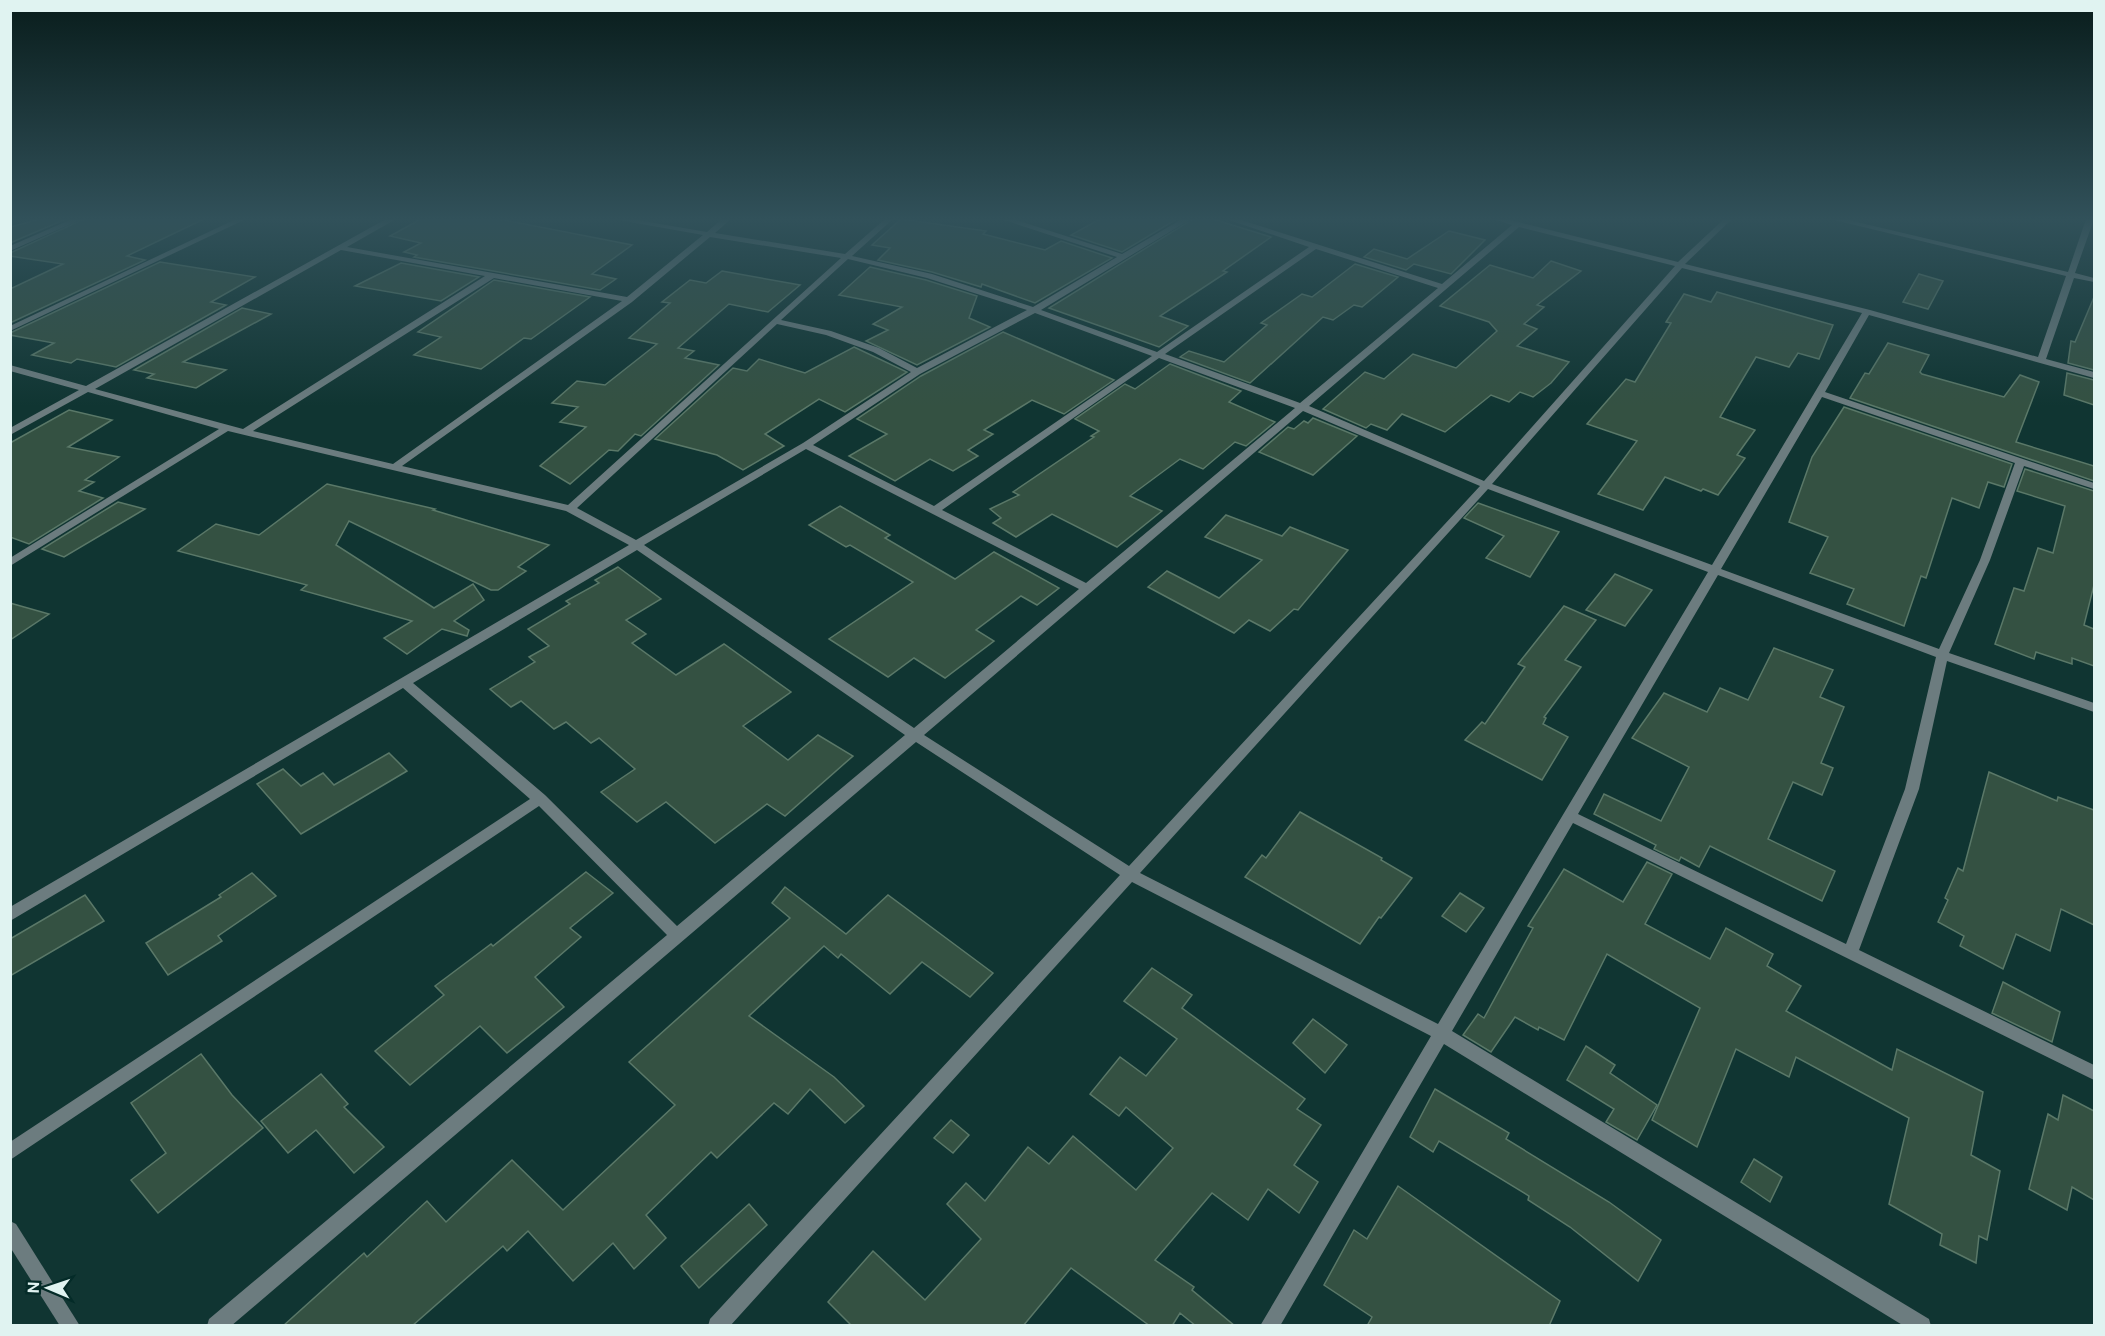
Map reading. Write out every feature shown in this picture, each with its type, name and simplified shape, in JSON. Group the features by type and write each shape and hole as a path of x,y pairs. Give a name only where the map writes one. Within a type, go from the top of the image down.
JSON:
{"street":[{"path":"10,329 111,281"},
{"path":"10,432 280,281"},
{"path":"245,432 483,281"},
{"path":"528,281 629,300"},
{"path":"395,467 629,300 651,281"},
{"path":"570,509 820,281"},
{"path":"946,281 1034,310 1302,407 1486,485 1942,655 2094,708"},
{"path":"10,915 406,684 806,445 918,372 1034,310 1082,281"},
{"path":"934,511 1265,281"},
{"path":"1426,281 1444,287"},
{"path":"216,1326 1451,281"},
{"path":"717,1326 1486,485 1666,281"},
{"path":"1742,281 1867,312 2094,375"},
{"path":"2041,360 2068,281"},
{"path":"1269,1326 1867,312"},
{"path":"775,321 828,333 876,350 918,372"},
{"path":"10,368 227,428 570,509 637,545 915,735 1131,875 1442,1034 1922,1326"},
{"path":"1819,393 2094,486"},
{"path":"10,563 227,428"},
{"path":"806,445 1089,589"},
{"path":"1850,953 1912,789 1942,655 1985,560 2021,461"},
{"path":"406,684 540,799 677,936"},
{"path":"10,1152 540,799"},
{"path":"1570,816 2094,1073"},
{"path":"10,1230 71,1326"}],"building":[{"path":"26,281 99,281 10,323 10,289"},
{"path":"119,281 247,281 211,302 226,305 116,367 77,359 71,363 32,355 54,343 10,335"},
{"path":"364,281 472,281 441,301 355,286"},
{"path":"492,281 590,297 531,339 524,338 481,369 414,355 441,337 418,332"},
{"path":"551,281 613,281 600,290"},
{"path":"688,281 780,281 800,285 768,312 729,304 678,348 694,351 685,358 719,365 641,436 635,434 618,451 609,450 570,484 540,466 586,427 560,422 578,407 552,403 577,381 605,385 657,344 629,338 670,303 662,302"},
{"path":"854,281 930,281 977,296 969,318 990,327 917,365 866,341 888,330 873,324 902,307 839,295"},
{"path":"963,281 1072,281 1035,303 982,284 981,287"},
{"path":"1092,281 1213,281 1160,316 1188,326 1159,347 1049,308"},
{"path":"1332,281 1393,281 1362,307 1354,305 1333,320 1323,317 1250,383 1180,357 1189,351 1224,362 1267,325 1261,323 1302,294 1312,297"},
{"path":"1470,281 1568,281 1537,305 1544,307 1524,324 1537,329 1517,346 1569,362 1551,383 1533,397 1520,392 1509,402 1491,395 1445,432 1402,414 1387,430 1371,424 1366,428 1323,409 1365,372 1384,379 1413,354 1456,368 1497,331 1489,322 1440,306"},
{"path":"1915,281 1943,281 1928,309 1903,302"},
{"path":"1717,292 1833,325 1819,359 1798,353 1789,367 1756,357 1720,417 1755,430 1737,455 1745,458 1718,495 1665,477 1643,510 1598,494 1637,441 1587,424 1626,379 1635,382 1671,323 1666,322 1684,294 1711,302"},
{"path":"2094,297 2094,370 2068,363 2071,341 2075,342"},
{"path":"242,308 271,314 183,362 226,370 196,388 147,378 154,374 134,370"},
{"path":"1003,332 1114,380 1064,414 1032,400 984,430 993,434 968,450 978,456 953,471 930,459 895,481 849,456 887,434 857,419 921,376"},
{"path":"1888,343 1929,355 1920,372 1922,374 2004,397 2020,375 2039,382 2016,442 2094,466 2094,481 1850,398 1865,373 1869,374"},
{"path":"854,347 907,372 845,412 819,399 765,434 784,446 743,470 717,455 655,439 733,368 747,371 759,359 805,373"},
{"path":"1170,364 1241,391 1229,402 1275,422 1246,446 1235,442 1203,469 1180,459 1130,496 1162,511 1117,547 1052,514 1016,537 993,523 1001,518 990,509 1019,495 1013,492 1094,437 1091,436 1099,431 1075,419 1125,384 1135,389"},
{"path":"2067,373 2094,380 2094,405 2064,395"},
{"path":"1844,407 2012,464 2004,487 1988,482 1979,508 1952,498 1926,578 1921,576 1904,626 1847,604 1854,589 1810,573 1828,537 1789,522 1812,457"},
{"path":"69,410 112,420 68,447 119,457 85,480 94,482 79,491 103,498 29,544 10,537 10,443"},
{"path":"1313,418 1357,436 1313,475 1259,452 1288,427 1294,429 1304,421 1308,423"},
{"path":"2025,469 2094,491 2094,585 2084,625 2094,629 2094,666 2072,658 2072,664 2036,652 2034,659 1995,644 2014,588 2024,591 2038,548 2053,553 2065,506 2017,491"},
{"path":"327,484 435,509 433,510 549,545 518,567 526,571 498,590 491,590 349,521 336,545 434,608 473,584 484,600 454,621 469,630 467,636 442,629 407,654 384,638 412,621 301,590 307,585 178,551 216,524 259,535"},
{"path":"118,502 145,509 64,557 42,549"},
{"path":"1478,503 1559,532 1530,577 1486,558 1504,536 1464,518"},
{"path":"840,506 890,535 885,538 955,579 994,552 1059,588 1037,605 1021,596 976,630 994,641 945,678 914,658 888,677 829,639 913,582 850,545 846,547 809,525"},
{"path":"1226,515 1282,536 1290,527 1348,550 1298,610 1294,609 1270,631 1249,620 1234,633 1148,587 1167,571 1219,598 1262,560 1205,537"},
{"path":"618,567 661,599 626,620 646,634 632,643 676,675 724,644 791,692 743,726 788,760 818,735 853,756 785,816 767,804 715,843 666,802 637,822 601,792 635,769 599,738 591,743 566,722 554,729 521,701 511,707 490,689 535,662 529,657 549,646 528,629 570,604 566,601 599,583 595,580"},
{"path":"1615,574 1652,590 1625,626 1586,610"},
{"path":"10,603 49,614 10,640"},
{"path":"1564,606 1596,620 1565,660 1581,667 1544,717 1546,718 1543,724 1568,737 1542,780 1465,740 1482,722 1485,724 1525,667 1518,664"},
{"path":"1774,648 1833,670 1820,697 1844,707 1821,763 1833,768 1822,795 1793,782 1768,839 1835,871 1822,901 1710,846 1699,867 1681,857 1679,861 1654,849 1656,845 1594,814 1604,794 1661,821 1689,767 1632,738 1664,693 1707,712 1720,688 1748,700"},
{"path":"389,753 407,771 301,834 257,784 283,769 301,786 323,773 334,785"},
{"path":"1989,772 2057,801 2058,797 2094,810 2094,925 2061,909 2050,951 2016,934 2003,969 1960,946 1964,936 1938,922 1958,868 1963,871"},
{"path":"1300,812 1382,858 1381,860 1412,878 1360,944 1245,877 1262,855 1266,858"},
{"path":"1647,862 1672,874 1645,924 1710,959 1726,928 1773,954 1767,966 1801,986 1786,1011 1892,1070 1897,1049 1983,1092 1971,1155 2000,1171 1987,1240 1979,1236 1976,1263 1940,1245 1942,1234 1889,1204 1909,1118 1796,1057 1789,1077 1736,1049 1697,1147 1652,1120 1700,1008 1607,954 1564,1040 1539,1027 1538,1030 1515,1017 1491,1052 1463,1035 1478,1014 1484,1018 1533,928 1528,926 1564,869 1623,902"},
{"path":"586,872 613,893 570,928 581,937 535,977 564,1007 507,1053 480,1026 410,1085 375,1051 444,995 435,986 491,944 493,946"},
{"path":"252,873 276,896 218,936 222,941 168,975 146,943 221,897 219,895"},
{"path":"785,887 846,934 888,895 993,973 970,997 922,962 890,994 841,954 838,958 824,946 749,1016 834,1077 864,1106 845,1123 810,1089 788,1114 774,1103 717,1158 711,1152 646,1215 666,1238 634,1269 613,1243 573,1281 528,1231 507,1251 503,1246 412,1326 283,1326 364,1253 367,1257 427,1201 446,1222 512,1160 563,1210 675,1105 629,1062 790,918 772,903"},
{"path":"1460,893 1484,908 1466,932 1442,916"},
{"path":"85,895 104,921 10,976 10,939"},
{"path":"1152,968 1192,995 1182,1008 1305,1099 1297,1109 1321,1125 1294,1165 1318,1182 1299,1213 1268,1189 1248,1220 1212,1193 1155,1260 1194,1287 1192,1290 1235,1326 1196,1326 1180,1313 1172,1326 1150,1326 1071,1268 1023,1326 852,1326 828,1302 873,1251 925,1300 981,1239 947,1204 966,1183 985,1201 1028,1147 1049,1164 1073,1136 1136,1190 1173,1148 1126,1107 1119,1116 1090,1094 1120,1057 1146,1076 1177,1039 1124,1001"},
{"path":"2003,982 2060,1012 2052,1042 1992,1013"},
{"path":"1313,1019 1347,1045 1325,1073 1293,1043"},
{"path":"1586,1046 1615,1065 1610,1073 1657,1105 1637,1140 1606,1122 1614,1109 1567,1080"},
{"path":"201,1054 232,1095 263,1128 158,1213 131,1180 166,1153 131,1103"},
{"path":"321,1074 348,1104 344,1107 384,1147 354,1173 316,1130 288,1153 261,1121"},
{"path":"1435,1089 1509,1133 1506,1139 1609,1202 1661,1240 1638,1281 1570,1227 1528,1200 1529,1196 1439,1141 1433,1152 1410,1137"},
{"path":"2063,1095 2094,1111 2094,1200 2072,1187 2067,1210 2029,1189 2048,1114 2058,1120"},
{"path":"951,1120 969,1135 953,1153 934,1138"},
{"path":"1754,1159 1782,1177 1770,1202 1741,1182"},
{"path":"1398,1186 1560,1301 1549,1326 1367,1326 1372,1317 1324,1285 1354,1230 1367,1239"},
{"path":"749,1204 767,1225 699,1288 681,1266"}]}
